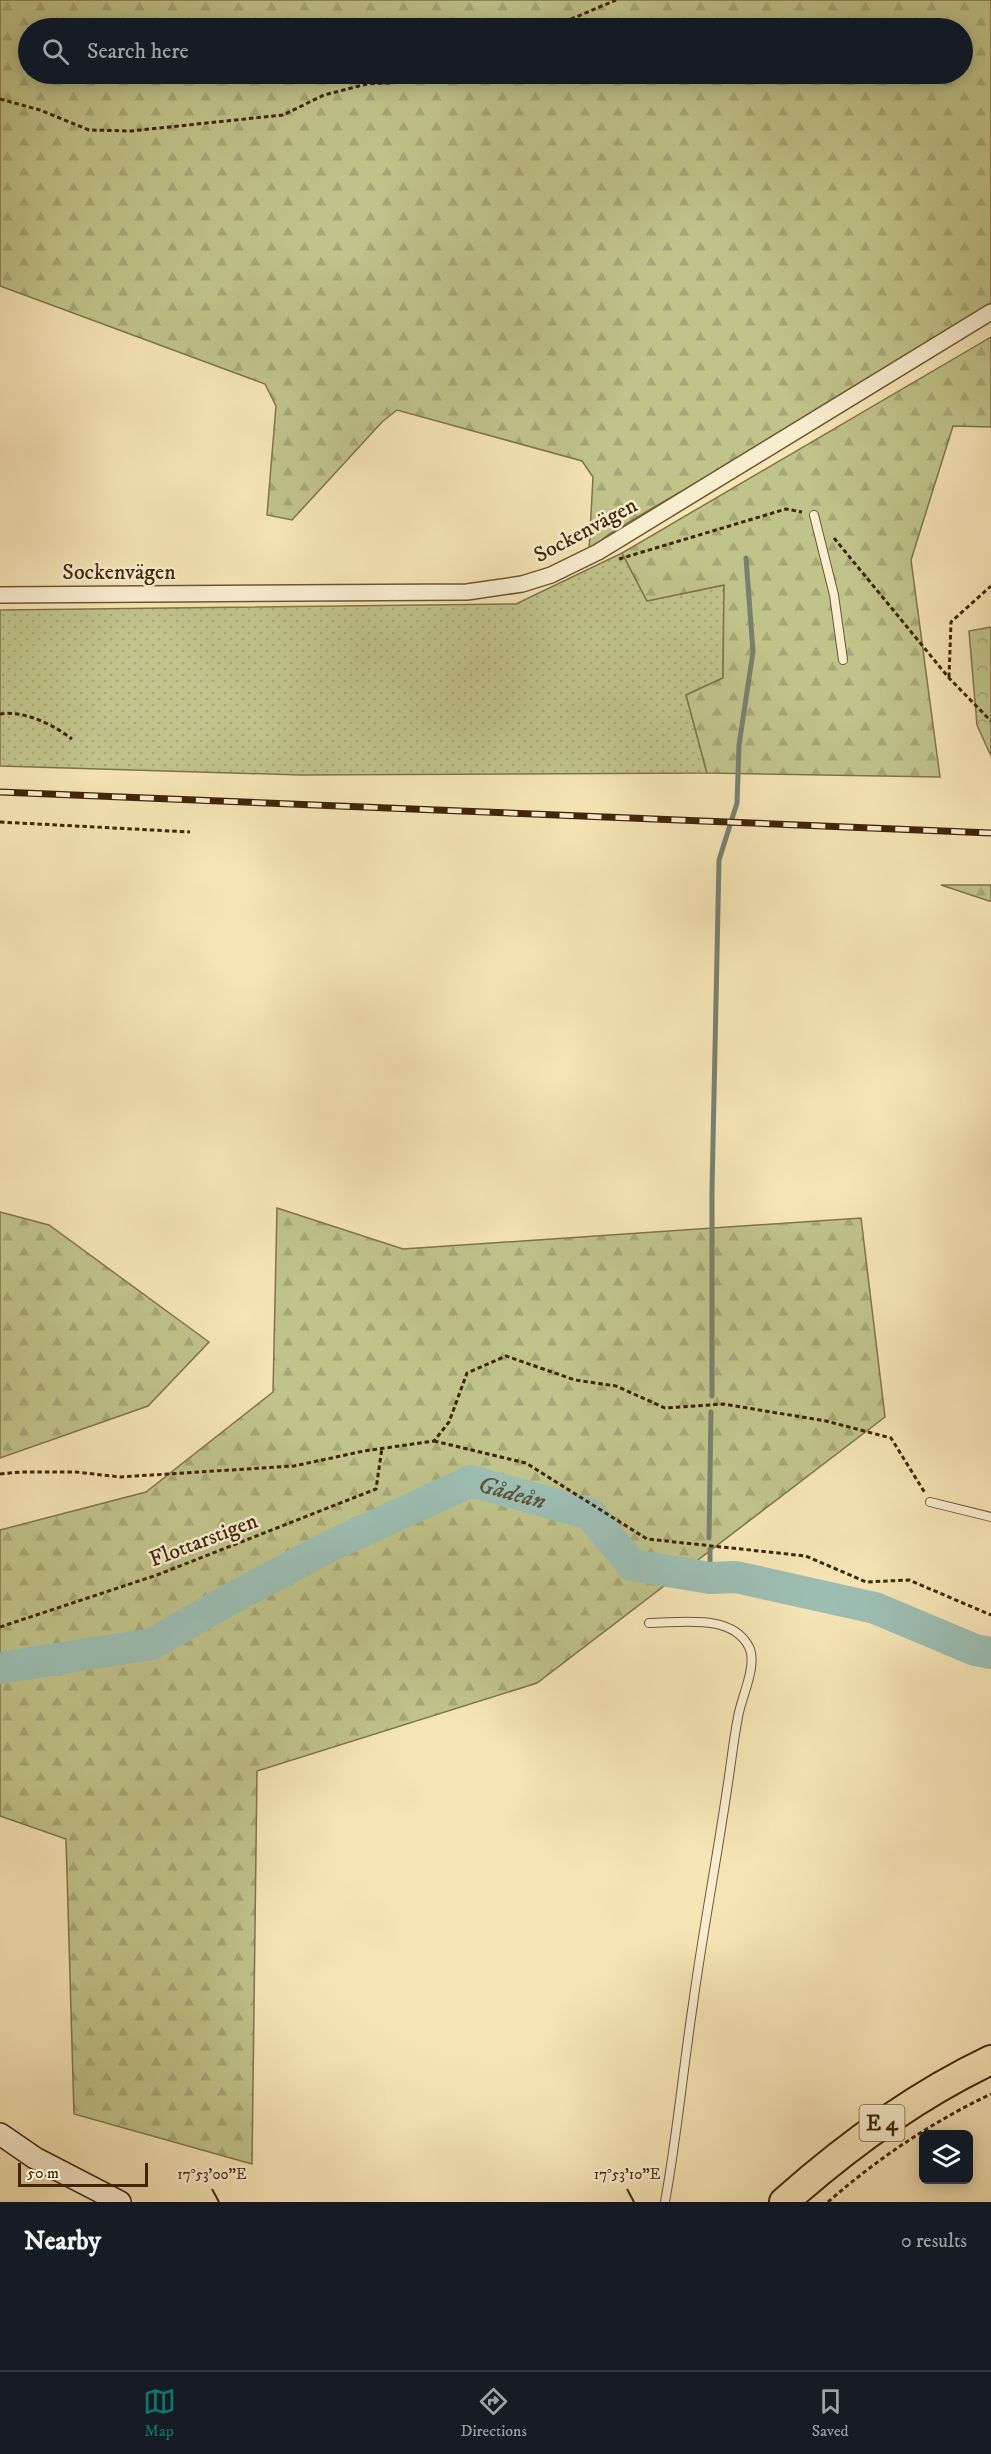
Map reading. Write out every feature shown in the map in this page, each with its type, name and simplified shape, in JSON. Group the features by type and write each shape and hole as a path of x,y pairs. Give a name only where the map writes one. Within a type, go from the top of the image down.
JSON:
{"highway":[{"name":"E 4","path":"784,2202 824,2166 874,2129 921,2098 991,2060"}],"street":[{"name":"Sockenvägen","path":"0,595 467,592 522,584 551,575 598,552 991,312"},
{"path":"0,2134 35,2158 120,2202"}],"lane":[{"path":"814,515 834,595 843,660"},
{"path":"930,1502 991,1517"},
{"path":"649,1623 708,1622 728,1627 742,1635 750,1649 752,1661 737,1719 718,1837 693,2003 675,2148 665,2202"}],"path":[{"path":"574,18 616,0"},
{"path":"0,99 40,110 89,130 131,131 283,115 324,95 367,84"},
{"path":"598,552 620,560 786,509 814,515 949,678 991,721"},
{"path":"949,678 951,622 991,586"},
{"path":"0,714 12,712 58,728 72,740"},
{"path":"0,822 190,832"},
{"path":"434,1441 449,1422 467,1373 506,1356 575,1380 616,1386 665,1408 723,1404 826,1421 891,1438 930,1502"},
{"path":"0,1474 76,1472 120,1477 294,1466 382,1448 434,1441 526,1463 647,1539 806,1556 866,1582 909,1580 991,1615"},
{"name":"Flottarstigen","path":"0,1627 157,1575 376,1489 382,1448"},
{"path":"828,2202 890,2153 938,2122 991,2094"}],"green space":[{"path":"0,0 991,0 991,310 609,534 589,551 593,477 582,461 397,410 382,422 292,520 267,515 276,406 265,384 0,286"},
{"path":"991,337 991,427 953,426 911,560 940,777 707,773 686,695 723,678 724,585 647,601 622,553"},
{"path":"622,553 647,601 724,585 723,678 686,695 707,773 300,775 0,766 0,610 516,604"},
{"path":"991,627 991,756 977,725 969,631"},
{"path":"941,885 991,885 991,901 989,901"},
{"path":"277,1208 403,1249 861,1218 885,1417 537,1683 257,1771 252,2164 74,2114 66,1839 0,1816 0,1530 146,1492 273,1392"},
{"path":"0,1212 49,1225 209,1342 148,1406 0,1458"}],"waterway":[{"path":"712,1396 712,1190 719,860 737,803 739,745 753,652 746,558"},
{"path":"709,1538 711,1412"},
{"name":"Gådeån","path":"0,1668 152,1644 328,1547 471,1481 590,1514 632,1565 710,1578 736,1577 875,1608 975,1650 991,1653"},
{"path":"710,1549 710,1578"}],"railway":[{"path":"0,792 991,833"}]}
